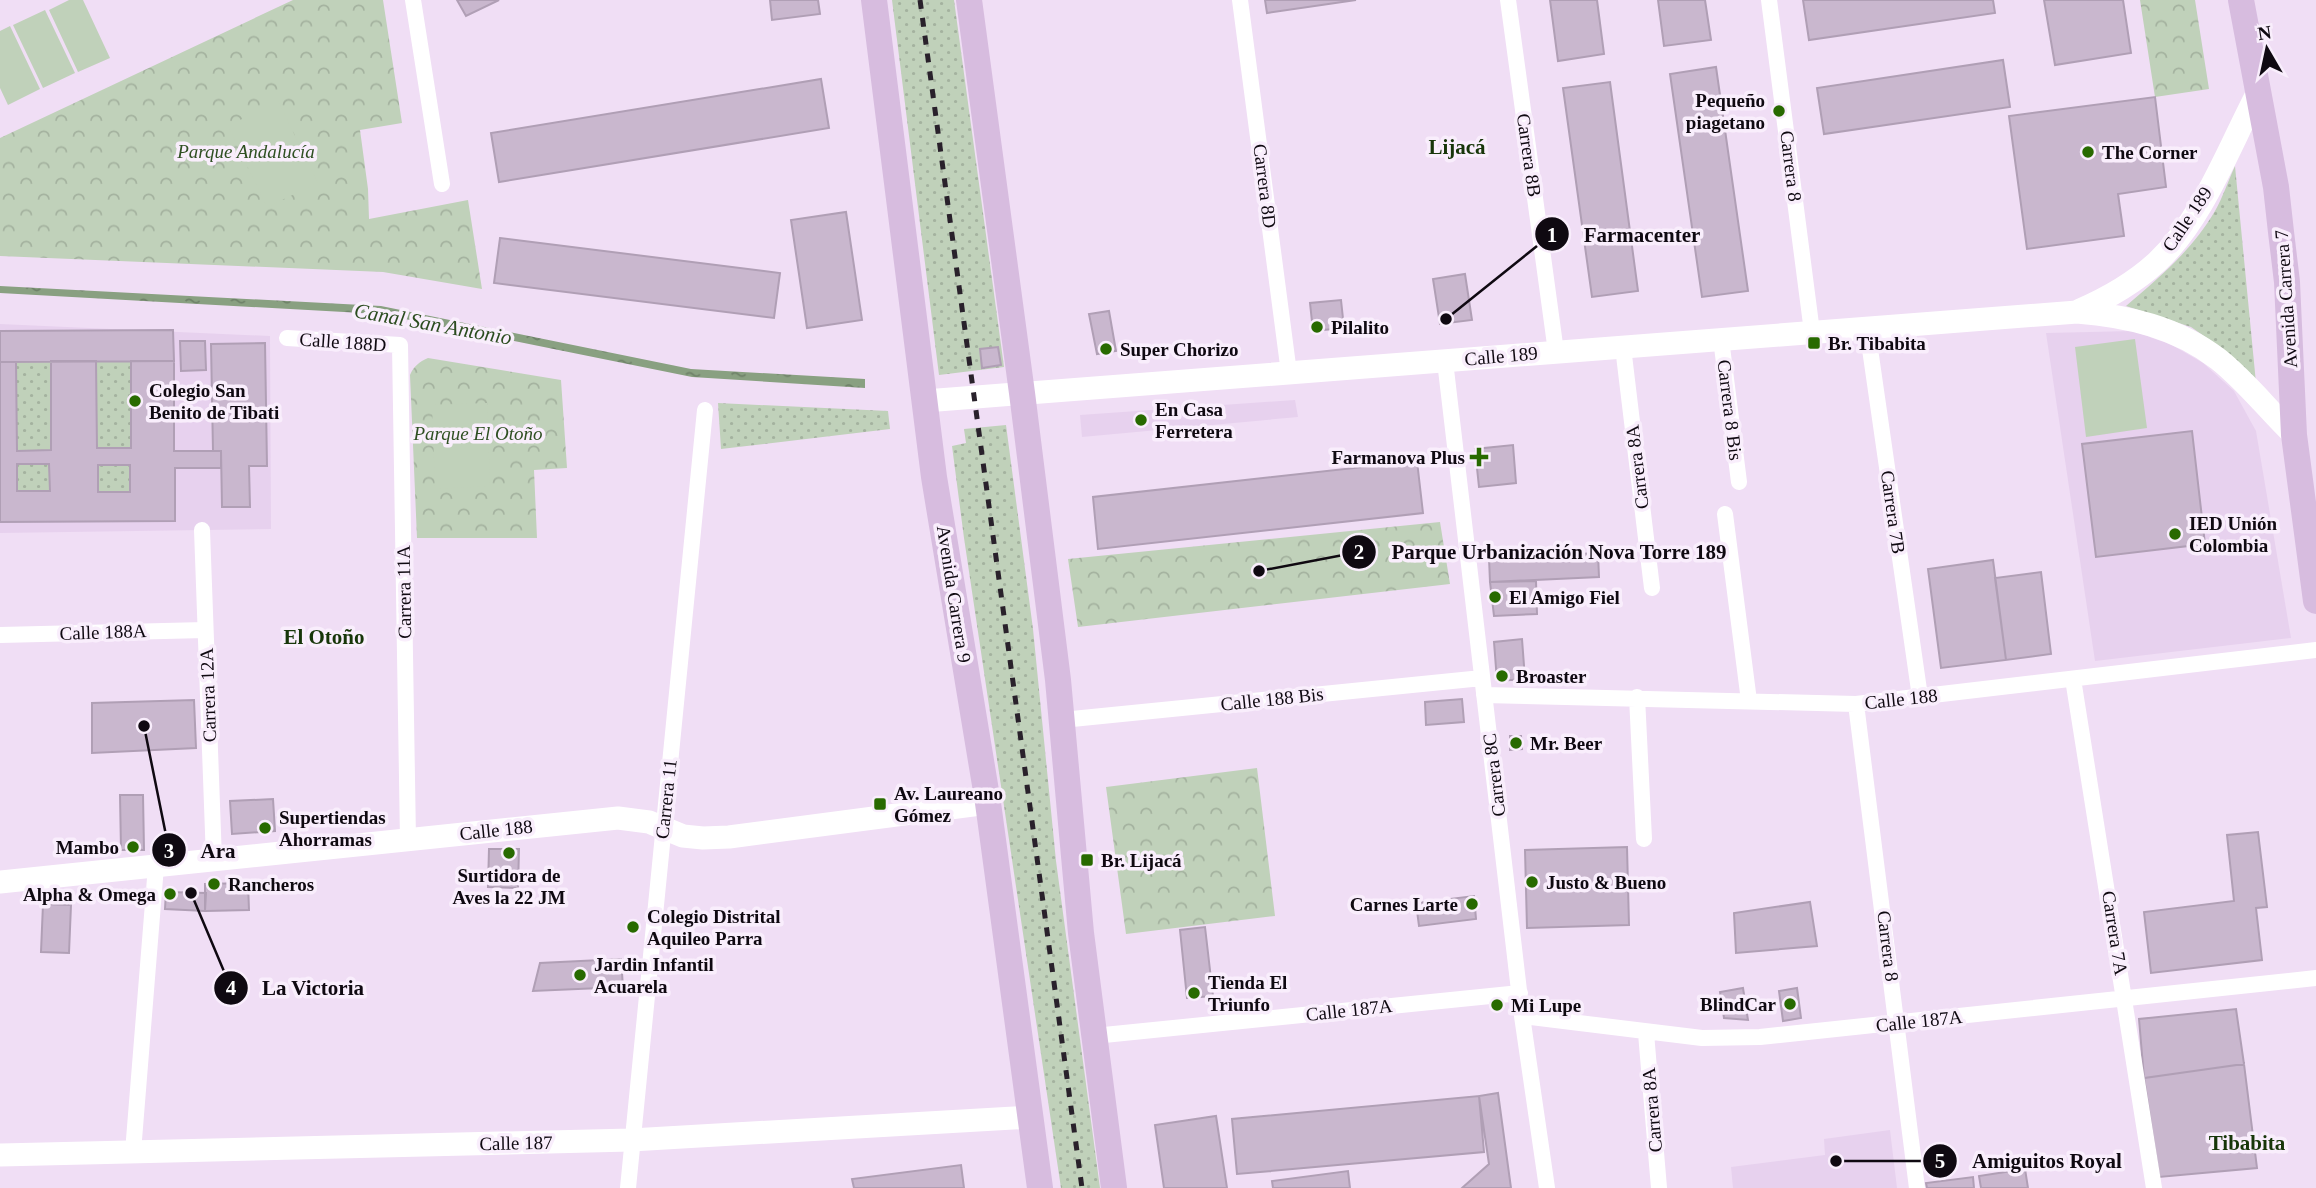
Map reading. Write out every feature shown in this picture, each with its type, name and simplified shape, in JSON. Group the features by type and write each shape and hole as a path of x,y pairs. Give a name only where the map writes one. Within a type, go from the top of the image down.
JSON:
{"main road":[{"name":"Avenida Carrera 9","path":"874,0 934,477 988,803 1040,1188"},
{"path":"969,0 1022,393 1062,720 1081,933 1114,1188"},
{"name":"Avenida Carrera 7","path":"2241,0 2276,187 2287,282 2294,435 2316,601"}],"street":[{"path":"413,0 442,184"},
{"name":"Carrera 8D","path":"1240,0 1289,373"},
{"name":"Carrera 8B","path":"1508,0 1556,352"},
{"name":"Carrera 8","path":"1769,0 1812,332"},
{"name":"Calle 189","path":"2077,312 2105,299 2131,282 2157,261 2176,240 2204,199 2258,92"},
{"name":"Calle 189","path":"925,401 2077,312 2138,320 2194,342 2219,360 2294,435"},
{"name":"Carrera 7B","path":"1867,328 1920,697"},
{"name":"Calle 188D","path":"287,338 400,345"},
{"name":"Carrera 8 Bis","path":"1721,339 1739,482"},
{"name":"Carrera 11A","path":"400,345 408,840"},
{"name":"Carrera 8A","path":"1623,347 1652,588"},
{"name":"Carrera 8C","path":"1445,361 1522,1016 1548,1188"},
{"name":"Carrera 11","path":"628,1188 705,410"},
{"path":"1725,514 1749,701"},
{"name":"Carrera 12A","path":"201,530 214,860"},
{"name":"Calle 188A","path":"0,635 205,630"},
{"name":"Calle 188","path":"1485,695 1856,704 2316,650"},
{"name":"Calle 188 Bis","path":"1062,720 1482,678"},
{"name":"Carrera 7A","path":"2073,679 2154,1188"},
{"path":"1637,697 1644,839"},
{"name":"Carrera 8","path":"1856,704 1917,1188"},
{"name":"Calle 188","path":"0,883 618,818 649,822 693,837 729,837 988,803"},
{"path":"133,1152 156,866"},
{"name":"Calle 187A","path":"1522,1016 1702,1038 1760,1037 2316,978"},
{"name":"Calle 187A","path":"1094,1036 1520,993"},
{"name":"Carrera 8A","path":"1646,1033 1659,1188"},
{"name":"Calle 187","path":"0,1155 631,1140 1031,1117"}],"shaded area":[{"name":"Colegio San Benito de Tibati","path":"0,324 270,336 271,529 0,533"},
{"name":"IED Unión Colombia","path":"2133,331 2172,345 2203,363 2234,391 2256,431 2291,638 2095,661 2046,333"},
{"path":"1295,400 1298,417 1082,437 1080,415"},
{"path":"1890,1130 1897,1188 1733,1188 1731,1167 1825,1155 1824,1139"}],"green space":[{"path":"69,0 83,0 110,58 78,72 49,10"},
{"name":"Parque Andalucía","path":"293,0 383,0 402,123 360,130 369,219 468,200 482,289 383,272 0,256 0,138"},
{"path":"892,0 954,0 1004,367 939,375"},
{"path":"2140,0 2195,0 2209,89 2155,97"},
{"path":"45,10 75,73 43,88 13,25"},
{"path":"10,26 40,89 8,105 0,88 0,31"},
{"path":"278,101 318,183 267,207 228,126"},
{"path":"2235,166 2256,383 2224,350 2191,327 2126,306 2163,274 2196,238 2218,206"},
{"path":"2135,339 2147,428 2086,437 2075,347"},
{"name":"Parque El Otoño","path":"428,358 561,380 567,468 534,470 537,538 417,538 410,375 417,365"},
{"path":"51,361 51,450 17,451 16,362"},
{"path":"96,361 131,361 131,448 97,448"},
{"path":"487,403 490,486 435,489 432,405"},
{"path":"718,403 888,411 890,429 721,449"},
{"path":"1006,425 1033,629 1056,861 1100,1188 1061,1188 952,446 966,443 964,429"},
{"path":"17,464 49,464 50,491 17,491"},
{"path":"98,465 130,465 130,492 98,492"},
{"path":"1440,522 1450,584 1078,627 1068,559"},
{"path":"1257,768 1275,916 1126,934 1106,787"}],"water":[{"name":"Canal San Antonio","path":"0,286 381,306 691,369 865,379 865,388 692,377 380,314 0,293"}],"building":[{"path":"457,0 499,0 466,16"},
{"path":"770,0 818,0 820,14 772,20"},
{"path":"1265,0 1356,0 1267,13"},
{"path":"1550,0 1597,0 1604,54 1558,61"},
{"path":"1658,0 1705,0 1711,40 1664,46"},
{"path":"1803,0 1993,0 1995,13 1809,40"},
{"path":"2044,0 2123,0 2131,53 2055,65"},
{"path":"2003,60 2010,107 1824,134 1817,88"},
{"path":"1716,67 1748,291 1702,297 1670,74"},
{"path":"821,79 829,128 499,182 491,133"},
{"path":"1610,82 1638,291 1592,297 1563,88"},
{"name":"The Corner","path":"2155,97 2166,187 2118,194 2124,236 2027,249 2009,116"},
{"path":"846,212 862,320 807,328 791,220"},
{"path":"500,238 780,273 774,318 494,283"},
{"path":"1465,274 1472,320 1440,324 1433,279"},
{"path":"1341,300 1344,328 1313,331 1310,303"},
{"path":"1109,311 1116,351 1097,354 1089,314"},
{"path":"173,330 174,361 0,362 0,331"},
{"path":"180,341 205,341 206,370 181,371"},
{"path":"265,343 267,466 249,466 250,507 222,507 221,451 213,451 211,344"},
{"path":"998,347 1001,365 982,368 980,349"},
{"path":"51,361 96,361 97,448 131,448 131,361 174,361 174,451 221,451 221,468 175,468 175,521 0,522 0,362 16,362 17,451 51,450","holes":["17,464 49,464 50,491 17,491","98,465 130,465 130,492 98,492"]},
{"path":"2192,431 2205,544 2096,557 2082,444"},
{"path":"1513,445 1516,483 1479,487 1475,449"},
{"path":"1417,461 1423,513 1098,549 1093,497"},
{"path":"1598,553 1599,577 1490,582 1489,558"},
{"path":"1993,560 2006,660 1941,668 1928,569"},
{"path":"2041,572 2051,654 2006,660 1995,578"},
{"path":"1536,581 1537,614 1494,616 1490,582"},
{"path":"1522,639 1525,679 1497,681 1494,642"},
{"path":"1462,699 1464,722 1426,725 1425,702"},
{"path":"194,700 196,748 92,753 92,703"},
{"name":"Mr. Beer","path":"1510,736 1521,736 1522,749 1510,750"},
{"path":"120,795 143,795 144,850 121,850"},
{"path":"273,799 275,831 232,834 230,801"},
{"path":"2258,832 2267,907 2256,908 2262,960 2151,973 2144,912 2234,901 2227,835"},
{"path":"1627,847 1629,925 1527,928 1525,850"},
{"path":"489,849 519,849 518,888 488,887"},
{"path":"248,883 249,910 205,911 205,884"},
{"path":"166,892 206,893 205,911 165,909"},
{"path":"1474,896 1476,919 1419,926 1416,903"},
{"path":"1810,902 1817,946 1736,953 1734,913"},
{"path":"43,904 71,905 69,953 41,952"},
{"path":"1205,927 1213,996 1187,998 1180,930"},
{"name":"Jardin Infantil Acuarela","path":"621,959 623,987 533,991 540,963"},
{"path":"1743,988 1748,1020 1724,1018 1720,992"},
{"name":"BlindCar","path":"1797,988 1801,1018 1783,1021 1779,991"},
{"path":"2236,1009 2244,1064 2144,1078 2139,1019"},
{"path":"2244,1064 2257,1168 2159,1177 2144,1078"},
{"path":"1498,1093 1511,1188 1462,1188 1489,1164 1479,1096"},
{"path":"1479,1096 1484,1152 1237,1174 1232,1119"},
{"path":"1216,1116 1227,1188 1164,1188 1155,1125"},
{"path":"961,1165 964,1188 854,1188 852,1179"},
{"path":"2025,1169 2028,1188 1981,1188 1979,1176"},
{"path":"1348,1171 1350,1188 1273,1188 1272,1181"},
{"path":"1973,1177 1974,1188 1927,1188 1926,1183"}],"railway":[{"path":"920,0 1082,1188"}],"place":[{"name":"Pequeño piagetano","path":"1779,111"},
{"name":"The Corner","path":"2088,152"},
{"name":"Farmacenter","path":"1446,319"},
{"name":"Pilalito","path":"1317,327"},
{"name":"Br. Tibabita","path":"1814,343"},
{"name":"Super Chorizo","path":"1106,349"},
{"name":"Colegio San Benito de Tibati","path":"135,401"},
{"name":"En Casa Ferretera","path":"1141,420"},
{"name":"Farmanova Plus","path":"1479,457"},
{"name":"IED Unión Colombia","path":"2175,534"},
{"name":"Parque Urbanización Nova Torre 189","path":"1259,571"},
{"name":"El Amigo Fiel","path":"1495,597"},
{"name":"Broaster","path":"1502,676"},
{"name":"Ara","path":"144,726"},
{"name":"Mr. Beer","path":"1516,743"},
{"name":"Av. Laureano Gómez","path":"880,804"},
{"name":"Supertiendas Ahorramas","path":"265,828"},
{"name":"Mambo","path":"133,847"},
{"name":"Surtidora de Aves la 22 JM","path":"509,853"},
{"name":"Br. Lijacá","path":"1087,860"},
{"name":"Justo & Bueno","path":"1532,882"},
{"name":"Rancheros","path":"214,884"},
{"name":"La Victoria","path":"191,893"},
{"name":"Alpha & Omega","path":"170,894"},
{"name":"Carnes Larte","path":"1472,904"},
{"name":"Colegio Distrital Aquileo Parra","path":"633,927"},
{"name":"Jardin Infantil Acuarela","path":"580,975"},
{"name":"Tienda El Triunfo","path":"1194,993"},
{"name":"BlindCar","path":"1790,1004"},
{"name":"Mi Lupe","path":"1497,1005"},
{"name":"Amiguitos Royal","path":"1836,1161"}],"district":[{"name":"Lijacá","path":"1457,147"},
{"name":"El Otoño","path":"324,637"},
{"name":"Tibabita","path":"2247,1143"}]}
